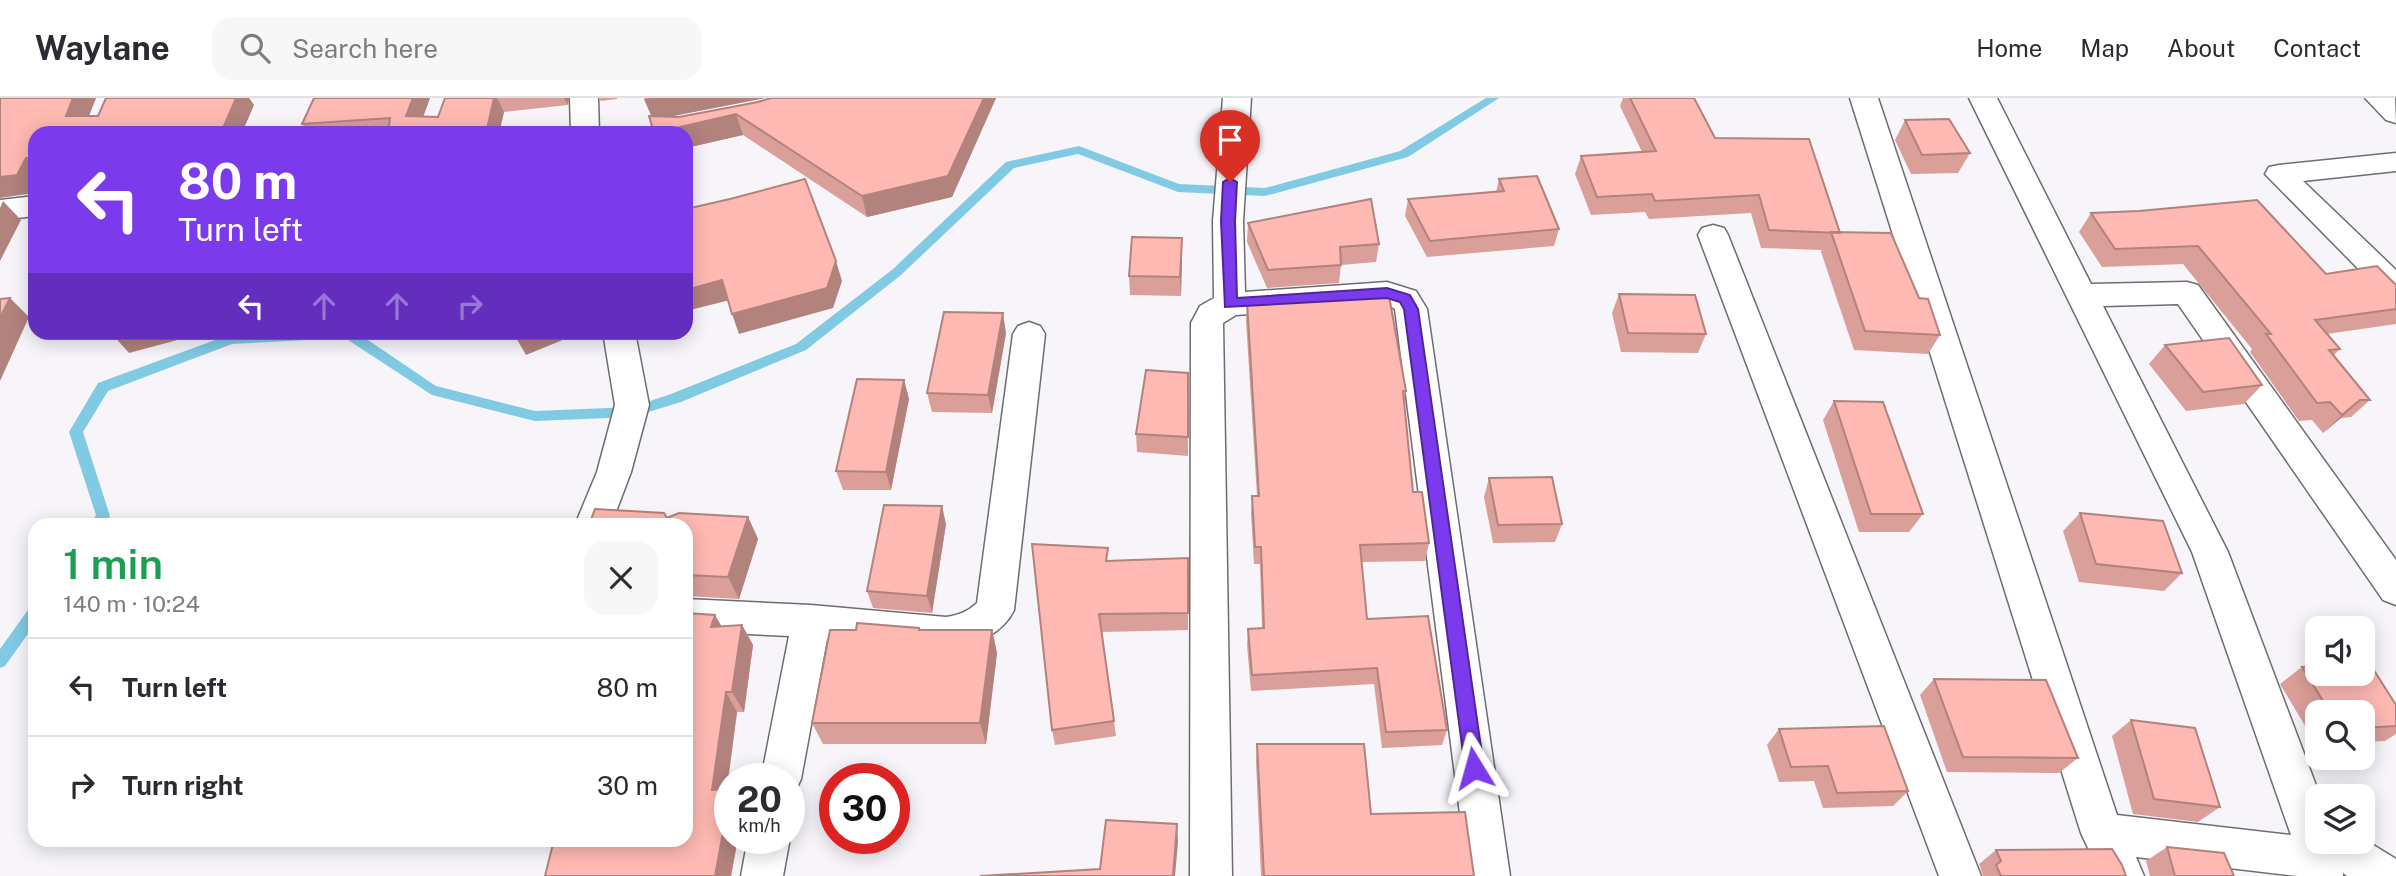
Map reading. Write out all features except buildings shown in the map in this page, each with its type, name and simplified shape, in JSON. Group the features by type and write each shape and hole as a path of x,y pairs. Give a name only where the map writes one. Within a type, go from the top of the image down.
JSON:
{"street":[{"path":"584,98 585,126"},
{"path":"1230,304 1228,221 1237,98"},
{"path":"1864,98 2102,833 2123,876"},
{"path":"1983,98 2210,552 2305,808"},
{"path":"2379,98 2396,114"},
{"path":"2396,162 2279,174 2396,288"},
{"path":"0,210 28,207"},
{"path":"1713,235 1960,876"},
{"path":"1211,876 1207,323 1211,314 1230,304 1387,293 1405,299 1411,309 1489,876"},
{"path":"2081,295 2187,293 2396,589"},
{"path":"693,615 811,621 946,633 976,626 987,619 995,610 1029,334"},
{"path":"596,518 614,471 632,405 620,340"},
{"path":"784,763 811,621"},
{"path":"2102,833 2305,847"},
{"path":"762,876 766,854"},
{"path":"2334,854 2385,876"}],"waterway":[{"path":"357,340 432,390 535,416 632,412 676,398 801,347 897,272 1010,165 1079,150 1178,188 1265,192 1404,154 1494,98"},
{"path":"102,518 76,432 103,387 228,340"},
{"path":"0,661 28,622"}],"route":[{"path":"1230,182 1230,304 1387,293 1405,299 1411,309 1474,768"}]}
